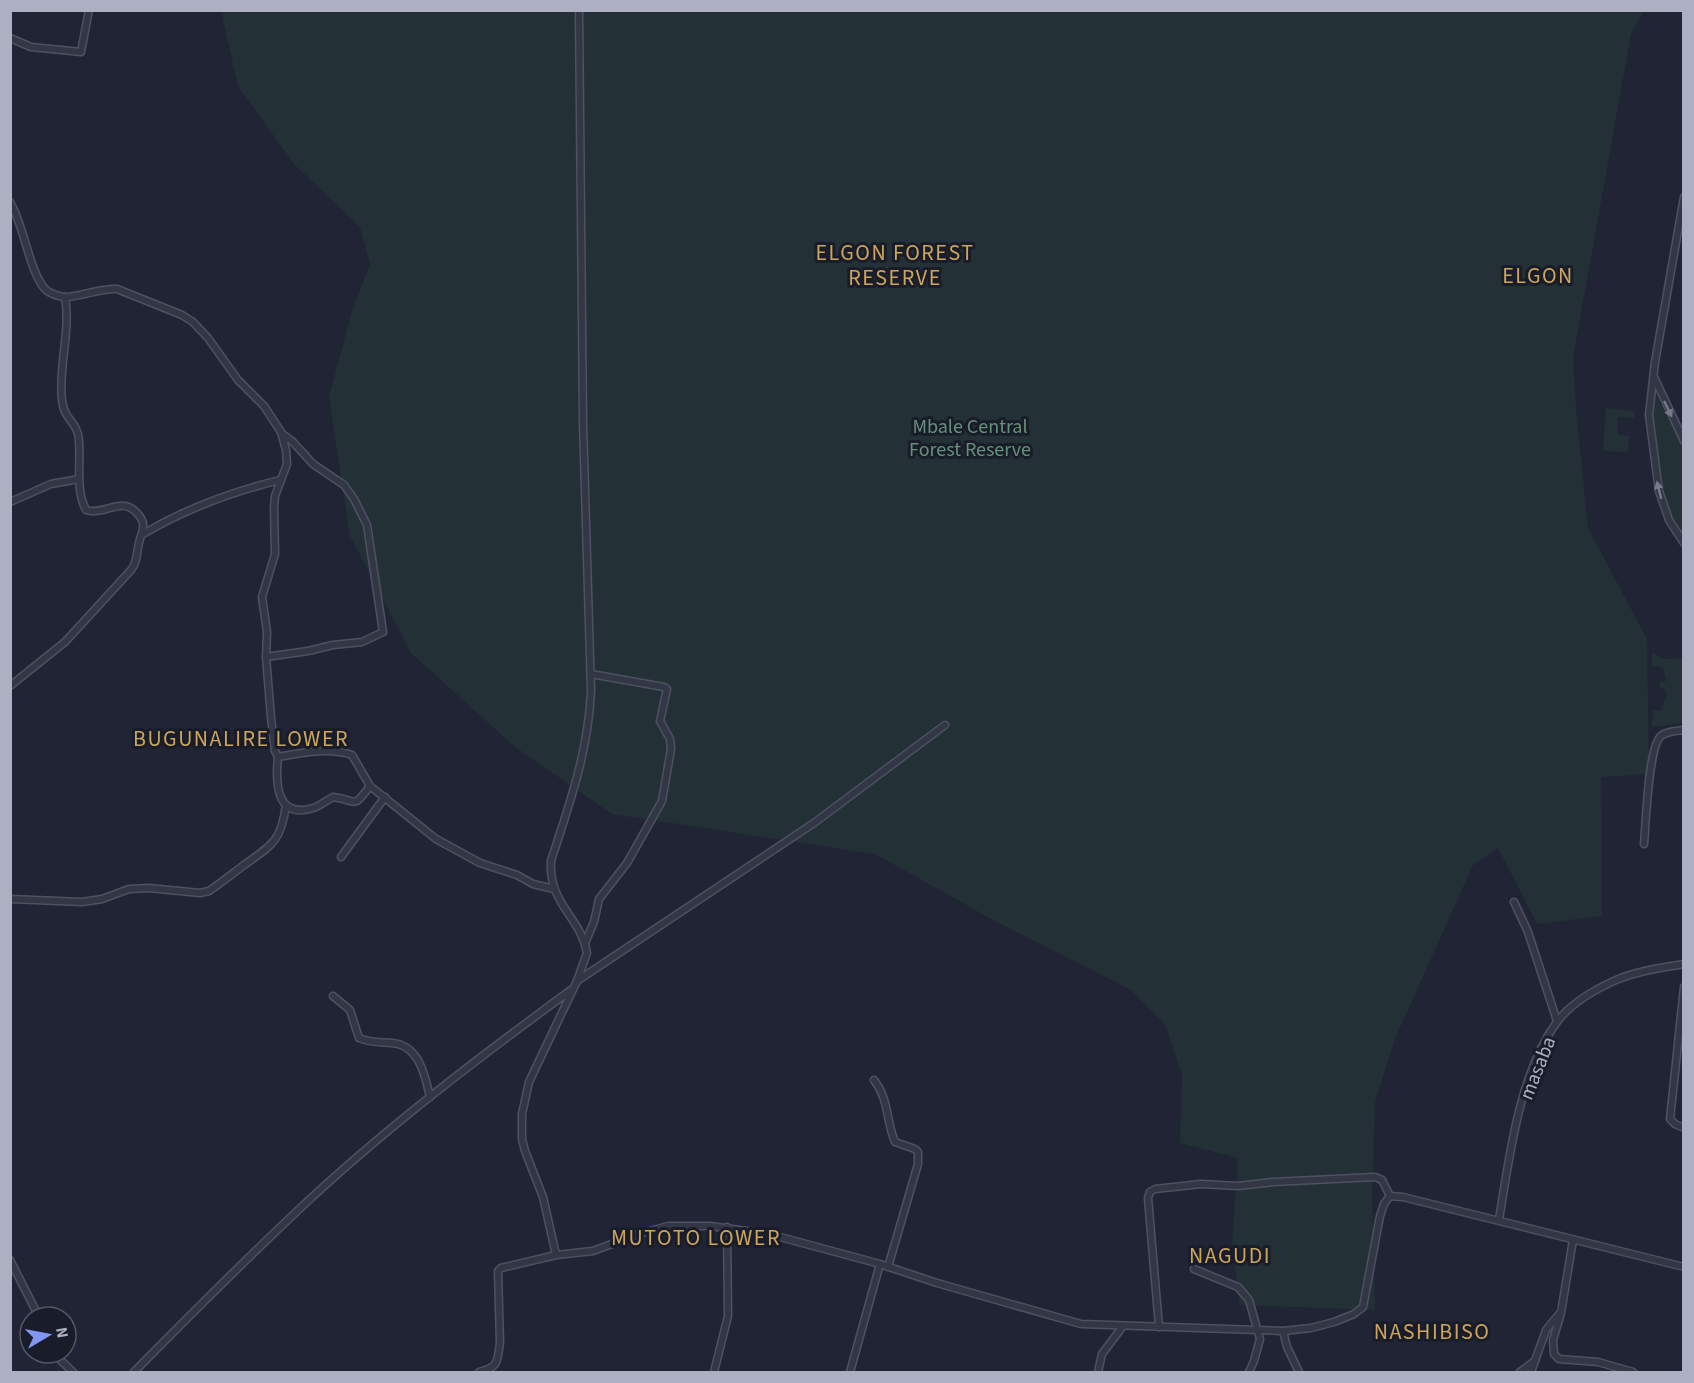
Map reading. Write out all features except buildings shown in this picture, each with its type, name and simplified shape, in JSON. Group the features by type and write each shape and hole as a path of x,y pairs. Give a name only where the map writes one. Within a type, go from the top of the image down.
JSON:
{"street":[{"path":"10,38 31,47 81,52 89,10"},
{"path":"556,1255 543,1197 522,1139 522,1114 529,1082 587,957 585,943 554,889 551,861 579,775 590,722 579,10"},
{"path":"1683,197 1653,377 1649,415 1659,491 1669,520 1683,543"},
{"path":"10,202 44,288 50,293 65,297 108,288 117,289 187,319 200,329 238,380 264,406 282,434 287,464 280,480 274,508 274,554 262,597 267,632 266,657 271,718 275,751 278,757 277,786 286,805 290,809 301,811 321,805 333,797 358,802 370,786"},
{"path":"10,686 65,642 126,576 136,564 143,534 143,525 139,515 131,507 121,505 100,510 86,510 82,503 79,479 80,441 75,425 64,412 61,397 67,324 65,297"},
{"path":"1653,377 1683,441"},
{"path":"266,657 362,642 383,632 367,525 363,515 344,485 313,464 292,441 282,434"},
{"path":"10,502 51,484 79,479"},
{"path":"143,534 192,508 234,492 280,480"},
{"path":"585,943 594,922 599,899 627,863 662,801 671,749 670,739 660,722 667,689 591,674"},
{"path":"134,1372 310,1199 430,1097 575,984 814,824 945,725"},
{"path":"1644,844 1652,751 1659,737 1666,733 1683,730"},
{"path":"278,757 305,753 348,754 357,763 370,786 436,839 480,863 517,875 533,884 554,889"},
{"path":"341,857 385,797"},
{"path":"10,899 82,902 102,899 129,889 209,891 269,848 277,838 286,805"},
{"path":"1514,902 1535,953 1557,1021"},
{"name":"masaba","path":"1499,1220 1512,1145 1526,1086 1557,1021 1582,1000 1618,979 1683,964"},
{"path":"1683,987 1670,1119 1683,1128"},
{"path":"333,996 350,1010 359,1038 366,1041 399,1044 416,1057 425,1076 430,1097"},
{"path":"874,1080 881,1089 886,1102 895,1142 918,1152 918,1164 888,1267"},
{"path":"1159,1328 1148,1198 1150,1192 1155,1189 1201,1184 1238,1186 1307,1179 1375,1177 1382,1180 1390,1196"},
{"path":"479,1372 496,1365 500,1343 496,1275 501,1268 556,1255 593,1251 668,1226 727,1227 769,1234 1050,1313 1072,1322 1159,1328 1283,1331 1311,1328 1354,1314 1363,1307 1380,1216 1390,1196"},
{"path":"1390,1196 1403,1197 1499,1220 1683,1267"},
{"path":"714,1372 728,1316 727,1227"},
{"path":"1573,1240 1561,1313 1552,1348 1554,1354 1559,1359 1598,1362 1633,1372"},
{"path":"10,1260 33,1305"},
{"path":"850,1372 880,1264"},
{"path":"1194,1269 1229,1282 1242,1290 1249,1300 1258,1330 1259,1343 1249,1372"},
{"path":"1531,1372 1546,1330 1561,1313"},
{"path":"1098,1372 1102,1354 1123,1326"},
{"path":"1283,1331 1287,1347 1299,1372"},
{"path":"1520,1372 1536,1360"}],"green space":[{"name":"Mbale Central Forest Reserve","path":"223,11 1644,11 1631,34 1573,358 1588,528 1647,639 1649,774 1601,777 1602,916 1537,924 1498,848 1473,865 1395,1039 1375,1102 1372,1192 1375,1310 1240,1305 1232,1244 1238,1158 1180,1143 1182,1075 1165,1024 1131,990 995,921 875,854 612,814 515,747 411,653 350,536 329,397 352,311 370,264 360,227 294,164 238,86"},
{"path":"1654,391 1683,449 1683,538 1661,492 1653,418"},
{"path":"1606,408 1634,411 1634,418 1618,417 1617,432 1619,435 1629,436 1628,452 1603,451"},
{"path":"1652,652 1663,659 1683,658 1683,723 1652,727 1653,710 1660,711 1667,694 1664,688 1660,688 1660,682 1666,681 1663,668 1652,666"}],"district":[{"name":"ELGON FOREST RESERVE","path":"895,264"},
{"name":"ELGON","path":"1538,275"},
{"name":"BUGUNALIRE LOWER","path":"241,738"},
{"name":"MUTOTO LOWER","path":"696,1237"},
{"name":"NAGUDI","path":"1230,1255"},
{"name":"NASHIBISO","path":"1432,1331"}]}
